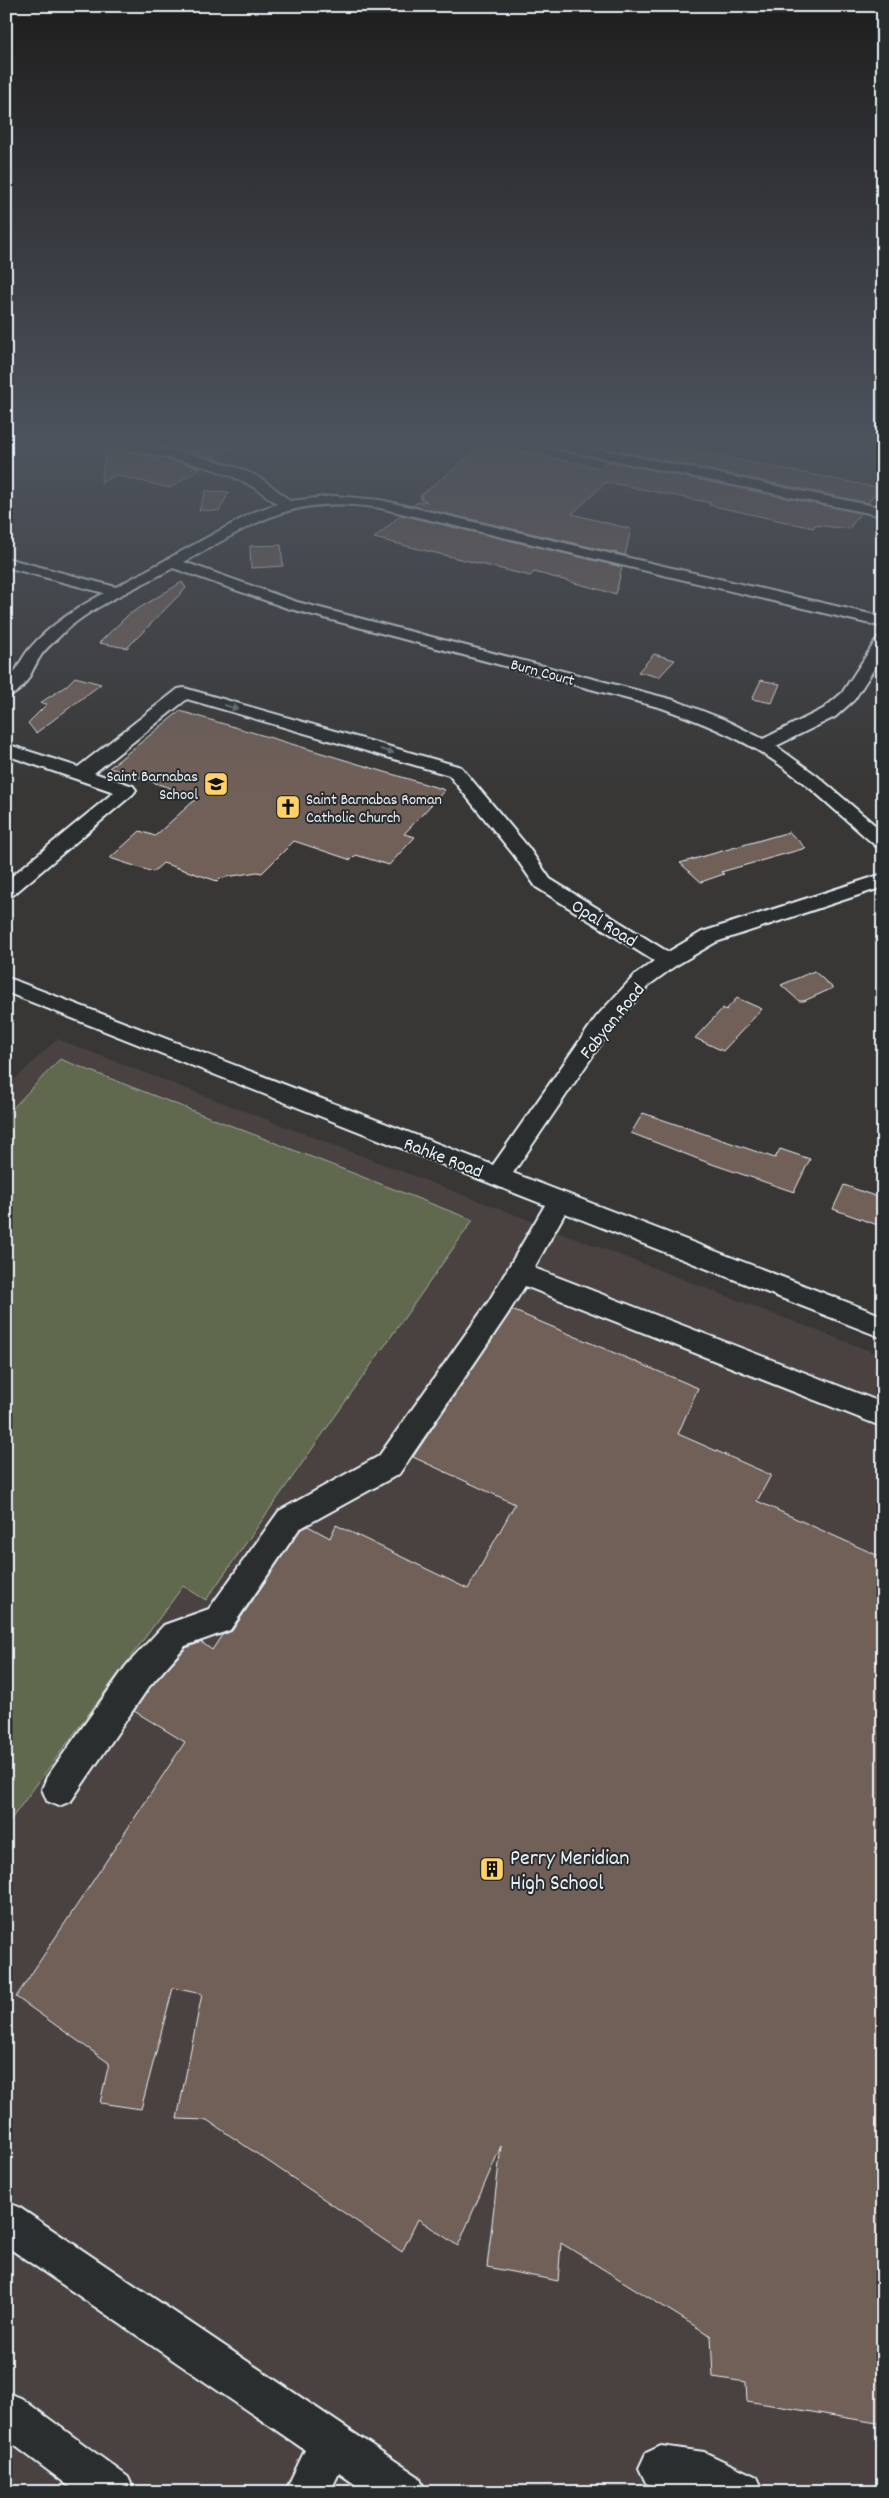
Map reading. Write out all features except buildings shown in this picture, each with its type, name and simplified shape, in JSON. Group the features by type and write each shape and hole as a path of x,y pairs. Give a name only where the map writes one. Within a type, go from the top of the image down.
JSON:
{"street":[{"path":"6,692 20,678 35,652 60,627 117,592 180,559"},
{"path":"613,559 883,622"},
{"path":"6,562 117,592"},
{"name":"Burn Court","path":"172,563 292,605 668,704 718,722 764,746 790,763 883,842"},
{"path":"764,746 829,713 848,696 883,642"},
{"name":"Opal Road","path":"81,774 184,693 455,770 521,851 543,883 668,961"},
{"path":"6,749 127,790 6,890"},
{"name":"Fabyan Road","path":"497,1177 605,1021 642,980 668,961 709,937 883,880"},
{"name":"Rahke Road","path":"6,984 883,1328"},
{"path":"59,1789 137,1677 175,1635 219,1620 270,1543 289,1520 390,1465 498,1308 559,1201"},
{"path":"519,1273 883,1415"},
{"path":"6,2222 404,2492"},
{"path":"6,2413 113,2492"},
{"path":"308,2492 331,2442"},
{"path":"660,2468 704,2474 742,2492"}],"shaded area":[{"name":"Perry Meridian High School","path":"57,1039 883,1356 883,2492 6,2492 6,1088"}],"green space":[{"path":"60,1059 473,1220 206,1600 183,1586 6,1826 6,1115"}],"place":[{"name":"Saint Barnabas School","path":"216,784"},
{"name":"Saint Barnabas Roman Catholic Church","path":"288,807"},
{"name":"Perry Meridian High School","path":"492,1869"}]}
